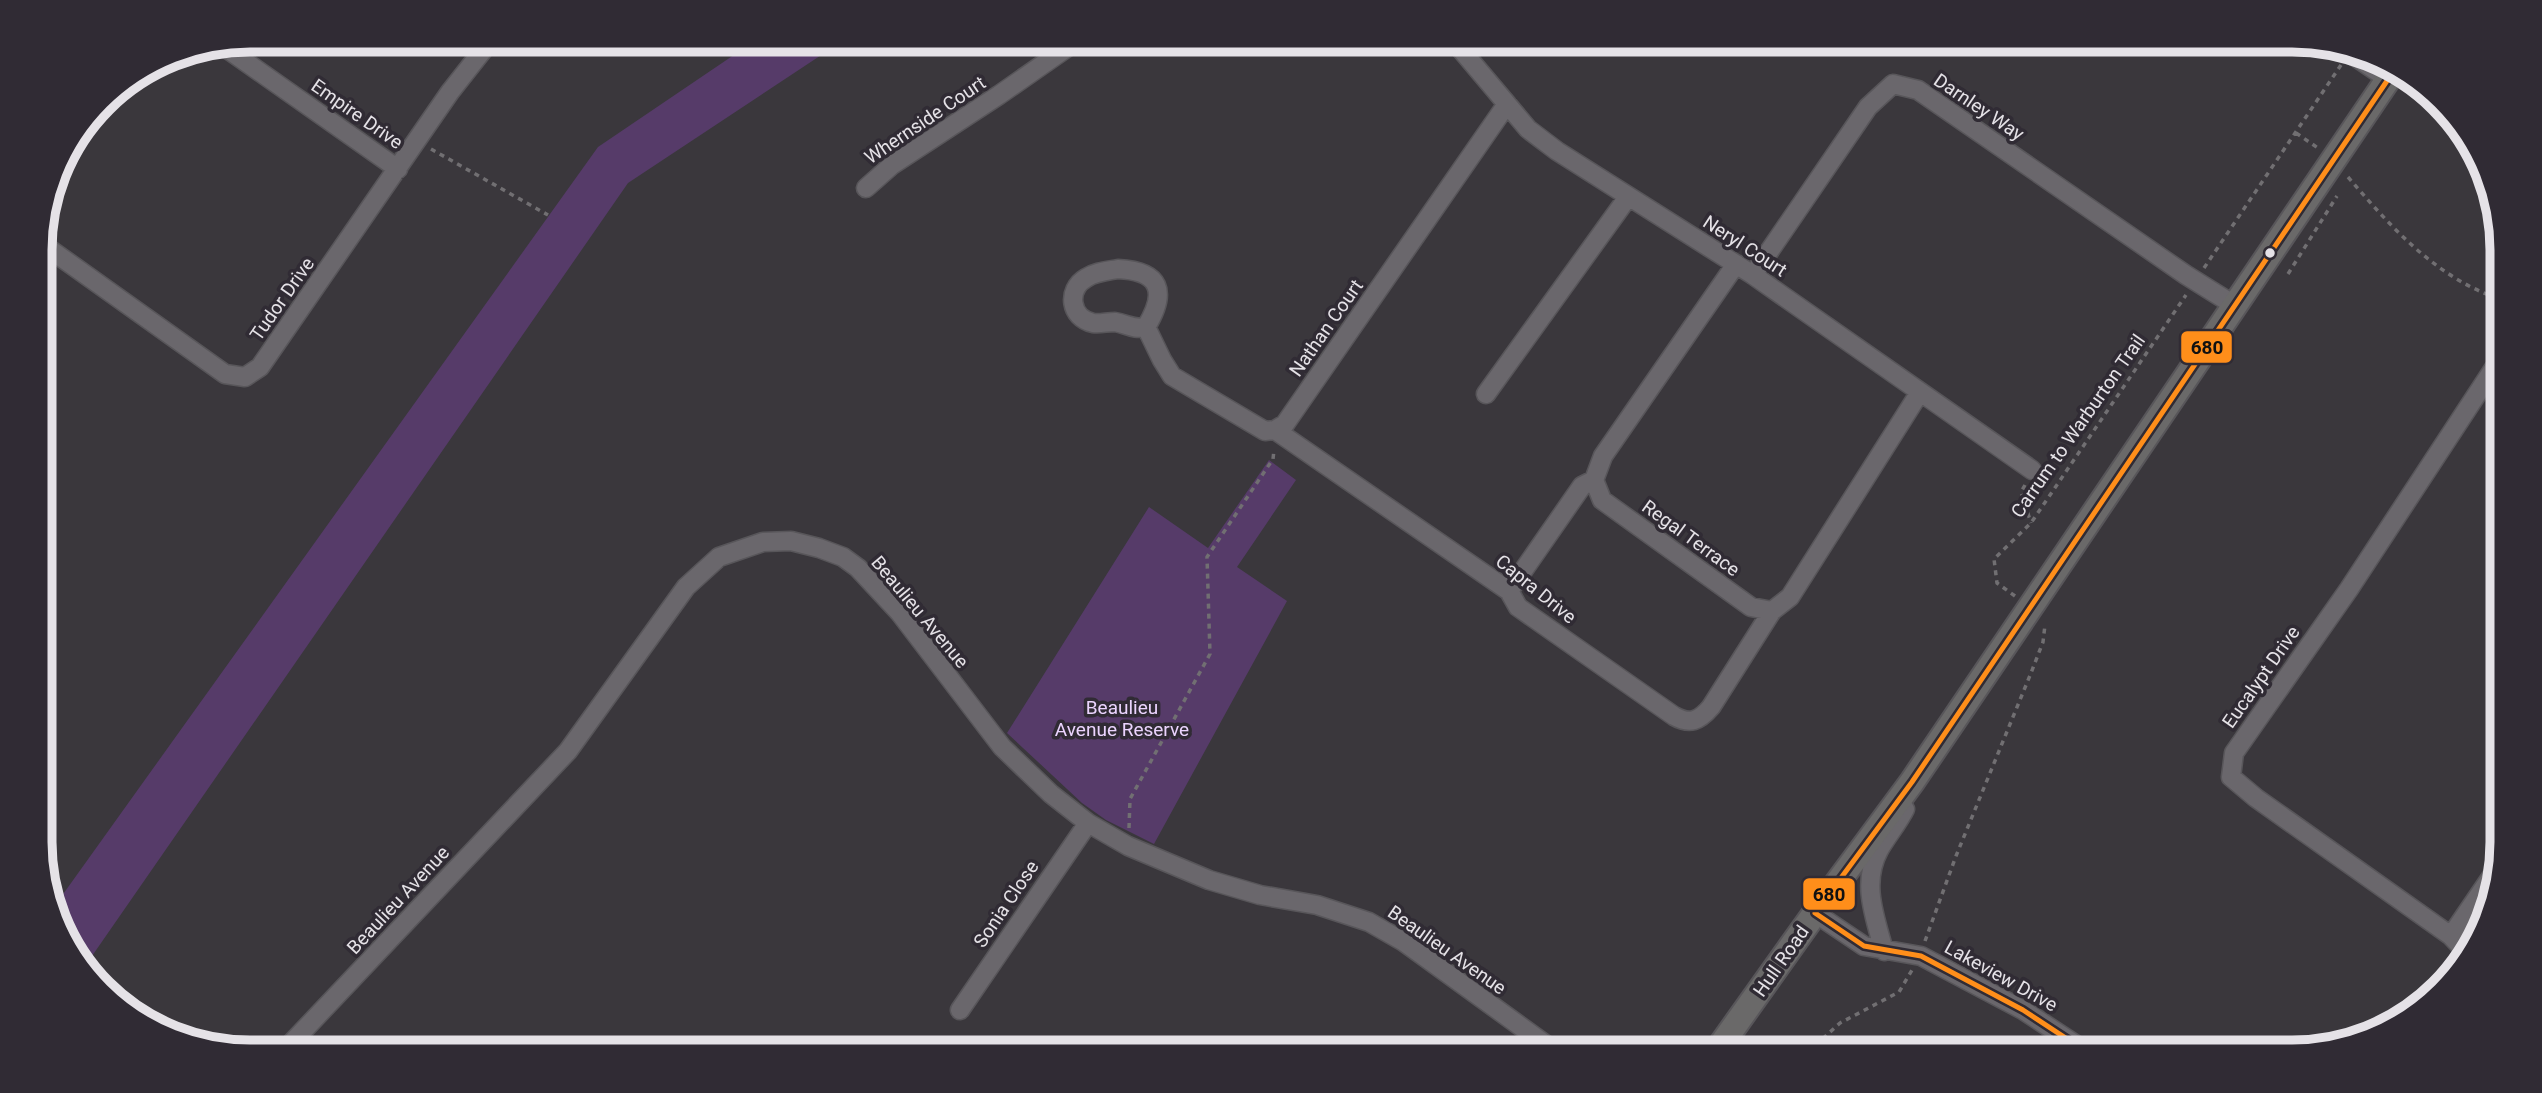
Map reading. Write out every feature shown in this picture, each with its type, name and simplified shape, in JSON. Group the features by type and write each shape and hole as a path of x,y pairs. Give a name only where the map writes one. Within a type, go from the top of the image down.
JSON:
{"main road":[{"name":"Hull Road","path":"1725,1040 1912,782 2234,305 2341,168 2389,78"}],"street":[{"name":"Neryl Court","path":"1463,52 1528,129 1628,197 1753,275 2032,470"},
{"name":"Empire Drive","path":"234,53 398,169"},
{"name":"Tudor Drive","path":"53,252 225,374 245,377 260,368 450,92 481,53"},
{"name":"Whernside Court","path":"866,188 892,165 1060,53"},
{"name":"Darnley Way","path":"1753,275 1868,107 1893,84 1918,90 2234,305"},
{"name":"Nathan Court","path":"1275,430 1295,411 1507,104"},
{"path":"1486,394 1628,197"},
{"path":"1509,591 1582,486 1594,480 1603,456 1736,264"},
{"path":"1133,270 1147,275 1154,280 1157,304 1146,327 1136,329 1118,323 1095,324 1079,317 1073,306 1077,286 1084,278 1096,273 1133,270"},
{"path":"1146,327 1172,376 1265,431 1275,430"},
{"name":"Eucalypt Drive","path":"2460,946 2451,936 2256,798 2231,777 2234,753 2349,589 2490,374"},
{"path":"1772,611 1790,597 1920,392"},
{"name":"Capra Drive","path":"1275,430 1509,591 1518,607 1686,722 1696,721 1711,707 1772,611"},
{"name":"Regal Terrace","path":"1594,480 1602,500 1751,607 1772,611"},
{"name":"Beaulieu Avenue","path":"294,1040 568,751 686,587 719,557 763,542 791,541 843,557 858,568 899,612 1002,747 1051,794 1088,823 1128,846 1209,880 1260,895 1317,905 1369,922 1404,942 1539,1040"},
{"path":"1884,951 1872,905 1869,883 1871,867 1904,811 1912,782"},
{"name":"Sonia Close","path":"960,1010 1088,823"},
{"path":"2451,936 2485,887"},
{"name":"Lakeview Drive","path":"1815,913 1864,946 1921,956 2023,1010 2069,1040"}],"path":[{"name":"Carrum to Warburton Trail","path":"1821,1040 1840,1023 1899,992 1921,956 1956,856 2043,642 2047,617 1997,583 1994,559 2031,523 2343,59"},
{"path":"2295,133 2341,168 2384,219 2424,258 2490,296"},
{"path":"417,141 548,215"},
{"path":"2288,274 2341,168"},
{"path":"1128,846 1130,799 1210,654 1207,557 1273,459 1275,430"},
{"path":"2031,523 2021,492 2032,470"}],"green space":[{"path":"737,53 825,53 628,183 90,959 79,942 60,898 598,147"},
{"name":"Beaulieu Avenue Reserve","path":"1269,460 1296,480 1237,567 1287,601 1154,844 1106,820 1082,803 1007,733 1149,507 1208,548"}],"transit line":[{"name":"680","path":"2069,1040 2023,1010 1921,956 1864,946 1815,913 1912,782 2389,78"}]}
